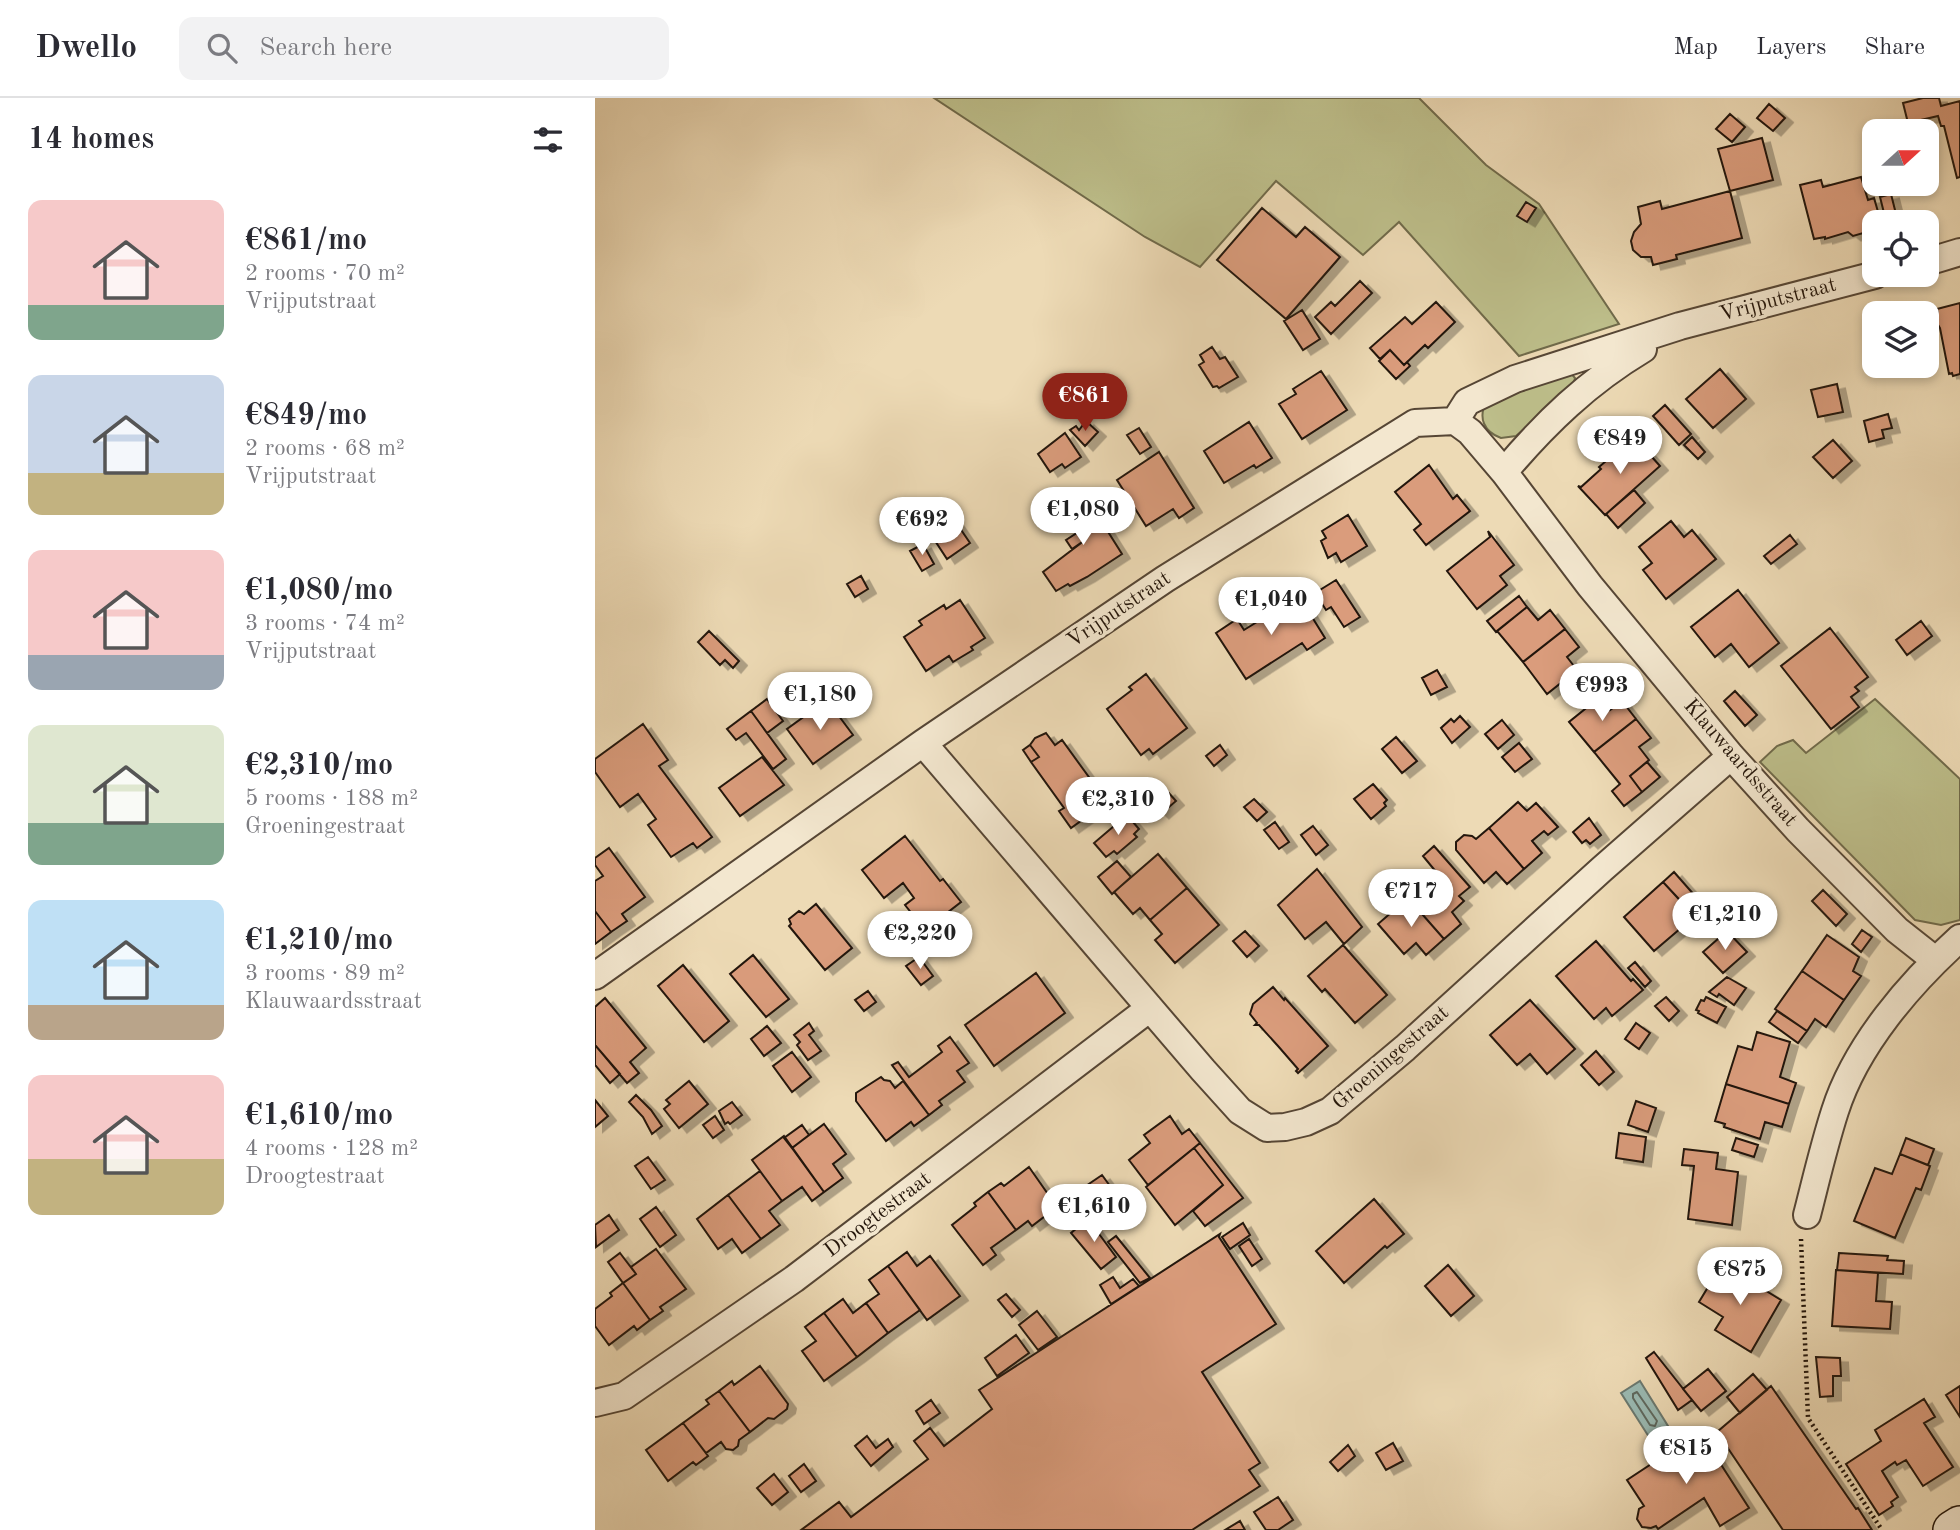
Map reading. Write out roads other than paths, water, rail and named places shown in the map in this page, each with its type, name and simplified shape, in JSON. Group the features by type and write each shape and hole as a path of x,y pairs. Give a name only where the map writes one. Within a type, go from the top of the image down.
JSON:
{"street":[{"path":"1939,259 1960,253"},
{"name":"Vrijputstraat","path":"595,976 923,743 1165,579 1415,423 1455,421 1467,402 1515,379 1680,326 1862,278"},
{"name":"Vrijputstraat","path":"1504,472 1534,436 1575,396 1612,368 1680,326"},
{"name":"Klauwaardsstraat","path":"1455,421 1470,432 1504,472 1590,586 1731,756 1798,830 1897,930 1935,960"},
{"name":"Groeningestraat","path":"923,743 1240,1111 1267,1128 1306,1122 1330,1111 1731,756"},
{"path":"1807,1215 1835,1109 1852,1070 1893,1008 1935,960 1960,938"},
{"name":"Droogtestraat","path":"595,1403 624,1396 794,1279 1150,1008"},
{"path":"1952,1530 1960,1525"}],"water":[{"path":"1640,1381 1668,1426 1649,1437 1621,1393"}]}
